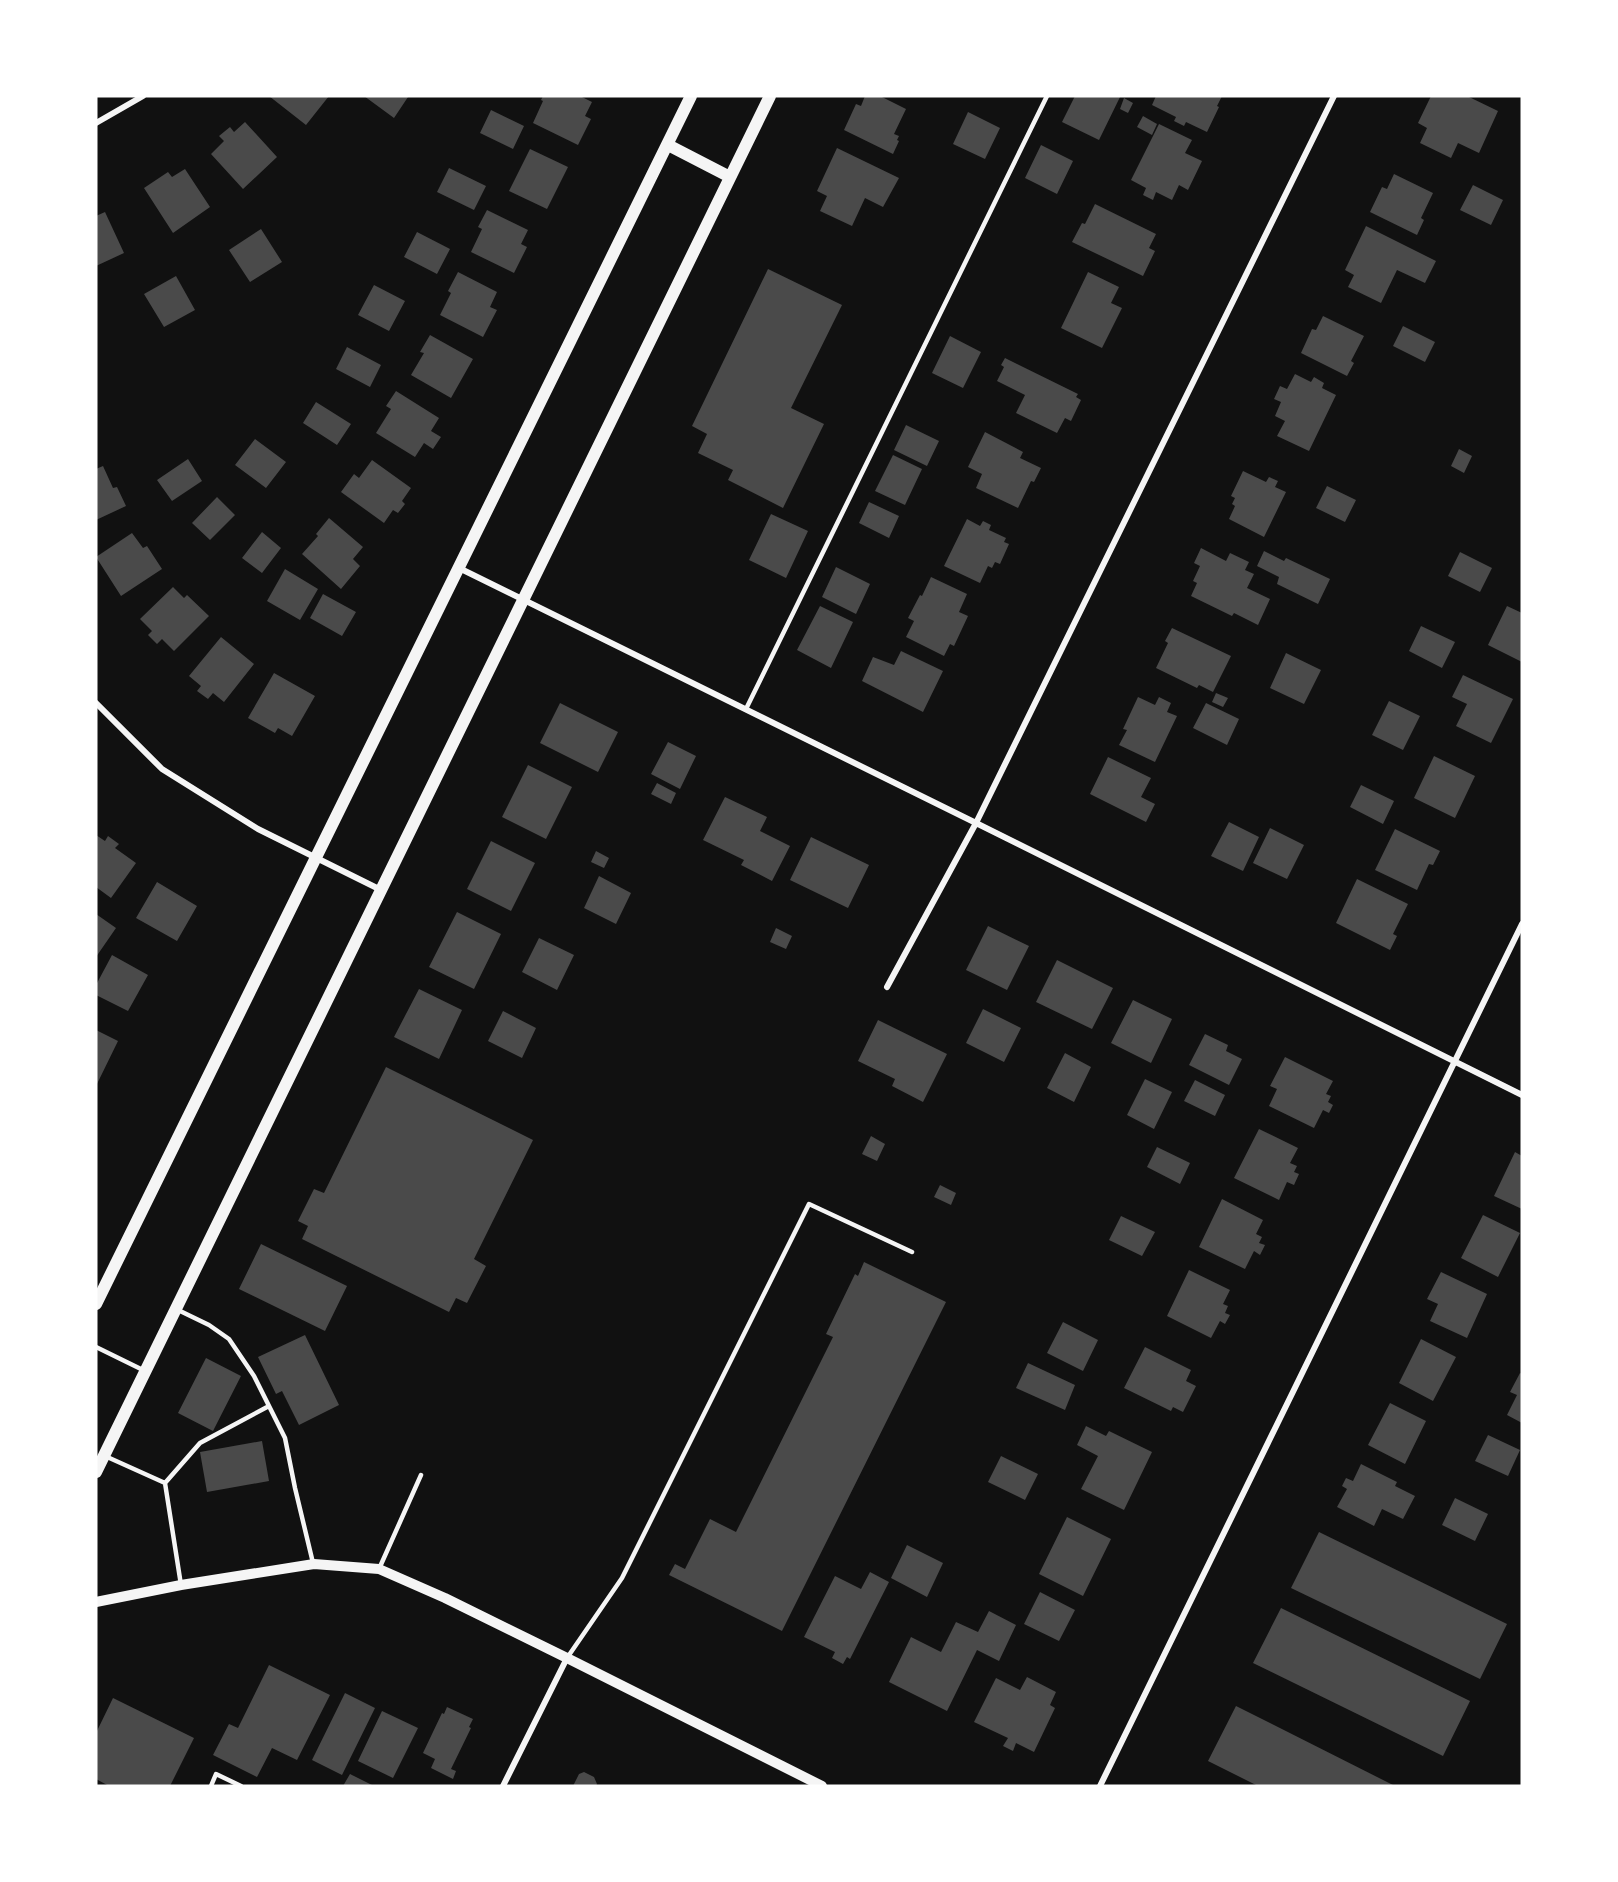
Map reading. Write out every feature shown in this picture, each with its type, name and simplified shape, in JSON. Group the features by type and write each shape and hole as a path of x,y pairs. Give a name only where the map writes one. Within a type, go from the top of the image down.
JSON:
{"main road":[{"path":"96,1304 692,96"},
{"path":"96,1472 770,96"},
{"path":"668,144 730,177"}],"street":[{"path":"96,123 143,96"},
{"path":"887,987 976,823 1334,96"},
{"path":"459,568 1522,1095"},
{"path":"96,703 162,769 258,829 381,890"},
{"path":"1100,1786 1522,924"},
{"path":"96,1602 181,1585 314,1564 379,1569 445,1598 822,1786"},
{"path":"503,1786 567,1658"}],"lane":[{"path":"746,709 1047,96"},
{"path":"567,1658 622,1578 809,1204 912,1252"},
{"path":"176,1309 209,1325 229,1339 254,1376 285,1438 314,1564"},
{"path":"96,1347 145,1371"},
{"path":"165,1483 201,1443 269,1406"},
{"path":"104,1456 165,1483"},
{"path":"379,1569 421,1475"},
{"path":"165,1483 181,1585"},
{"path":"211,1786 216,1774 241,1786"}],"building":[{"path":"269,96 329,96 306,125"},
{"path":"364,96 407,96 408,97 394,118"},
{"path":"543,96 580,96 592,102 585,116 591,119 578,145 533,123"},
{"path":"865,96 880,96 906,109 894,134 899,136 897,140 899,141 893,154 844,130 856,104 861,106"},
{"path":"1075,96 1120,97 1099,140 1062,122"},
{"path":"1156,96 1222,96 1207,132 1186,122 1184,126 1174,121 1176,117 1152,105"},
{"path":"1431,96 1467,96 1498,111 1479,153 1458,143 1451,158 1420,143 1427,128 1418,123"},
{"path":"1124,98 1133,103 1128,113 1120,109"},
{"path":"491,110 524,126 513,149 480,133"},
{"path":"968,112 1000,128 985,159 953,144"},
{"path":"1143,116 1157,124 1152,135 1137,127"},
{"path":"245,122 277,157 243,189 211,154 224,141 219,136 230,127 234,132"},
{"path":"1159,124 1192,140 1185,153 1202,161 1188,190 1179,185 1172,200 1156,192 1153,200 1143,195 1146,188 1131,180"},
{"path":"1041,145 1073,161 1057,194 1025,178"},
{"path":"837,148 899,178 883,207 865,198 852,226 820,211 827,196 817,191"},
{"path":"530,149 568,167 547,209 509,191"},
{"path":"449,168 486,186 474,210 437,192"},
{"path":"185,169 210,207 173,233 144,188 168,172 172,177"},
{"path":"1394,174 1433,193 1421,218 1424,220 1417,235 1370,212 1382,187 1387,189"},
{"path":"1473,185 1503,200 1491,225 1460,210"},
{"path":"1095,204 1156,234 1149,248 1155,251 1143,276 1072,242 1082,223 1085,224"},
{"path":"487,210 528,230 521,244 527,247 514,273 471,252 482,229 478,227"},
{"path":"105,212 124,253 96,266 96,216"},
{"path":"1366,226 1436,261 1425,283 1397,270 1381,303 1348,287 1354,275 1345,270"},
{"path":"261,229 282,262 250,282 229,250"},
{"path":"417,232 450,249 437,274 404,257"},
{"path":"768,269 842,305 791,408 824,424 783,508 728,480 733,470 698,453 707,434 692,426"},
{"path":"458,272 497,292 490,307 497,310 483,337 440,315 451,293 448,291"},
{"path":"1088,272 1119,287 1111,303 1122,308 1102,348 1061,328"},
{"path":"176,276 195,310 164,327 144,294"},
{"path":"374,285 405,301 389,331 358,315"},
{"path":"1323,316 1364,336 1351,361 1354,363 1347,376 1301,353 1312,329 1316,330"},
{"path":"1403,326 1435,342 1425,362 1393,346"},
{"path":"430,335 473,359 451,398 411,375 424,353 420,352"},
{"path":"950,336 981,352 963,388 932,373"},
{"path":"347,347 381,365 370,387 336,369"},
{"path":"1005,358 1078,394 1076,397 1081,400 1071,421 1065,418 1057,433 1016,413 1025,395 997,381 1004,367 1001,365"},
{"path":"1295,374 1311,382 1314,377 1324,383 1322,388 1336,395 1309,451 1277,436 1285,421 1275,416 1281,402 1274,399 1280,386 1287,389"},
{"path":"396,391 439,418 431,431 441,437 433,449 424,443 415,457 376,433 391,409 386,406"},
{"path":"316,402 351,424 337,445 303,423"},
{"path":"906,425 939,441 927,466 894,450"},
{"path":"985,432 1023,452 1020,458 1041,468 1034,482 1031,481 1018,508 976,488 982,474 968,467"},
{"path":"255,439 286,462 266,488 235,465"},
{"path":"1459,449 1472,456 1464,473 1451,466"},
{"path":"893,455 922,469 905,505 875,491"},
{"path":"188,459 202,481 172,501 157,480"},
{"path":"372,460 411,488 402,501 405,504 398,513 393,510 384,523 341,492 354,474 359,478"},
{"path":"103,466 113,488 117,487 126,506 96,520 96,469"},
{"path":"1243,471 1266,482 1269,477 1278,481 1275,487 1286,492 1264,537 1229,519 1235,506 1232,504 1235,498 1231,496"},
{"path":"1327,486 1356,500 1345,522 1316,508"},
{"path":"217,497 235,515 210,540 192,523"},
{"path":"869,502 899,516 889,538 859,523"},
{"path":"771,514 808,531 786,578 749,560"},
{"path":"329,518 363,547 353,559 360,566 341,589 302,554 318,536 316,534"},
{"path":"967,519 980,526 983,521 991,525 989,530 1006,538 1004,542 1009,544 1000,564 995,562 992,568 988,566 980,583 944,566"},
{"path":"262,532 281,548 262,573 242,558"},
{"path":"132,533 143,548 147,546 162,569 121,596 96,557"},
{"path":"1201,548 1226,561 1230,553 1249,562 1245,570 1254,574 1247,588 1270,599 1258,625 1234,613 1232,616 1191,596 1197,583 1193,581 1200,566 1194,563"},
{"path":"1264,551 1284,561 1286,558 1330,579 1318,604 1277,584 1279,577 1257,566"},
{"path":"1460,552 1492,568 1480,592 1448,576"},
{"path":"836,567 870,584 856,614 822,597"},
{"path":"285,569 318,589 300,620 267,601"},
{"path":"931,577 967,594 959,612 968,616 954,646 950,644 944,656 906,637 914,621 908,618"},
{"path":"173,587 184,598 187,595 209,616 174,651 162,639 157,644 148,635 152,631 140,619"},
{"path":"323,594 356,612 342,636 310,618"},
{"path":"820,606 853,622 831,668 797,650"},
{"path":"1507,606 1522,613 1522,662 1488,645"},
{"path":"1421,626 1455,642 1442,668 1409,651"},
{"path":"1172,628 1231,656 1213,692 1199,685 1197,688 1156,668 1168,643 1165,641"},
{"path":"221,637 254,664 224,702 213,693 208,699 197,691 201,686 189,676"},
{"path":"901,651 943,671 923,712 862,681 873,657 894,665"},
{"path":"1286,653 1321,670 1304,704 1270,688"},
{"path":"274,673 315,696 292,736 278,728 275,733 248,718"},
{"path":"1463,675 1513,699 1491,743 1456,726 1467,704 1452,697"},
{"path":"1216,693 1228,698 1223,707 1212,702"},
{"path":"1138,697 1155,705 1159,697 1171,703 1167,712 1177,716 1155,762 1119,745 1127,730 1123,729"},
{"path":"1389,701 1420,716 1403,750 1372,735"},
{"path":"560,703 618,732 598,772 540,743"},
{"path":"1206,703 1239,719 1227,745 1193,728"},
{"path":"668,742 696,756 680,789 651,774"},
{"path":"1434,756 1475,776 1455,818 1414,798"},
{"path":"1108,757 1151,778 1141,797 1155,804 1146,822 1090,794"},
{"path":"528,765 572,787 546,839 502,817"},
{"path":"657,783 676,793 671,804 651,794"},
{"path":"1361,785 1394,801 1383,824 1350,807"},
{"path":"725,797 767,817 760,831 790,846 772,881 741,865 744,860 703,840"},
{"path":"1229,822 1259,837 1243,871 1211,856"},
{"path":"1270,828 1304,845 1287,879 1253,863"},
{"path":"1395,829 1440,851 1433,865 1429,864 1417,890 1375,870"},
{"path":"96,835 105,841 108,836 119,844 115,848 136,863 111,898 96,887"},
{"path":"811,837 869,865 848,908 790,880"},
{"path":"491,841 535,863 511,911 467,889"},
{"path":"596,851 609,858 604,868 591,862"},
{"path":"599,876 631,893 616,924 584,908"},
{"path":"1357,879 1408,904 1393,934 1397,936 1390,950 1336,923"},
{"path":"157,882 197,906 177,941 136,918"},
{"path":"457,912 501,934 474,989 429,967"},
{"path":"96,914 116,928 96,957"},
{"path":"988,926 1029,946 1007,990 966,970"},
{"path":"776,928 792,936 786,949 770,942"},
{"path":"539,938 574,955 557,990 522,972"},
{"path":"112,955 148,975 128,1011 96,995 96,985"},
{"path":"1057,960 1113,988 1092,1029 1036,1002"},
{"path":"419,989 462,1010 439,1059 394,1037"},
{"path":"1133,1000 1172,1019 1151,1063 1111,1043"},
{"path":"983,1009 1021,1028 1004,1062 966,1043"},
{"path":"503,1011 536,1028 522,1058 488,1041"},
{"path":"878,1020 947,1054 923,1102 892,1086 895,1079 858,1061"},
{"path":"96,1030 118,1041 96,1086"},
{"path":"1205,1034 1228,1045 1226,1051 1242,1059 1229,1085 1189,1065"},
{"path":"1065,1053 1091,1067 1074,1102 1047,1088"},
{"path":"1285,1057 1333,1081 1326,1094 1331,1096 1328,1102 1333,1105 1329,1113 1323,1110 1314,1128 1269,1106 1277,1089 1270,1086"},
{"path":"386,1067 533,1140 474,1259 486,1266 467,1303 456,1298 449,1312 302,1239 308,1226 298,1221 314,1189 324,1193"},
{"path":"1145,1079 1172,1092 1154,1129 1127,1115"},
{"path":"1195,1080 1225,1095 1215,1116 1184,1101"},
{"path":"1259,1129 1298,1148 1290,1163 1297,1166 1294,1172 1299,1174 1294,1185 1287,1182 1279,1200 1234,1178"},
{"path":"871,1136 885,1144 877,1161 862,1154"},
{"path":"1157,1147 1190,1163 1180,1184 1147,1167"},
{"path":"1515,1152 1522,1156 1522,1209 1494,1196"},
{"path":"940,1185 956,1193 951,1205 934,1197"},
{"path":"1222,1199 1263,1220 1256,1234 1262,1237 1259,1243 1265,1245 1260,1255 1254,1251 1245,1269 1199,1247"},
{"path":"1483,1215 1520,1233 1498,1277 1461,1258"},
{"path":"1121,1216 1155,1232 1142,1256 1109,1240"},
{"path":"261,1244 347,1286 325,1331 239,1289"},
{"path":"864,1262 946,1302 782,1631 669,1575 675,1564 685,1569 710,1519 736,1532 833,1337 826,1334 855,1274 858,1276"},
{"path":"1189,1270 1230,1290 1223,1304 1228,1306 1225,1313 1230,1315 1225,1324 1220,1321 1211,1338 1167,1316"},
{"path":"1441,1272 1487,1294 1467,1338 1430,1321 1438,1304 1427,1299"},
{"path":"1063,1322 1098,1340 1083,1371 1047,1353"},
{"path":"305,1335 339,1405 299,1425 282,1391 276,1394 258,1357"},
{"path":"1421,1339 1456,1357 1433,1401 1399,1383"},
{"path":"1145,1347 1191,1370 1186,1381 1196,1386 1183,1412 1173,1407 1171,1411 1124,1388"},
{"path":"206,1358 241,1376 213,1431 178,1413"},
{"path":"1028,1363 1075,1385 1065,1410 1016,1388"},
{"path":"1520,1373 1522,1374 1522,1423 1507,1415 1517,1395 1510,1392"},
{"path":"1390,1403 1426,1421 1405,1464 1368,1445"},
{"path":"1086,1426 1106,1436 1109,1431 1152,1452 1124,1510 1081,1489 1098,1456 1077,1445"},
{"path":"1488,1435 1520,1450 1508,1476 1475,1461"},
{"path":"262,1441 269,1481 207,1492 200,1452"},
{"path":"1001,1456 1038,1474 1025,1500 988,1482"},
{"path":"1361,1464 1397,1482 1395,1486 1415,1496 1403,1519 1382,1509 1374,1526 1337,1507 1347,1489 1342,1486 1346,1478 1353,1481"},
{"path":"1455,1498 1488,1514 1475,1541 1442,1525"},
{"path":"1067,1517 1111,1539 1083,1596 1039,1574"},
{"path":"1319,1532 1507,1624 1480,1679 1291,1588"},
{"path":"907,1545 943,1563 927,1597 891,1578"},
{"path":"870,1572 889,1582 850,1659 847,1657 843,1664 832,1658 835,1652 804,1637 835,1576 861,1589"},
{"path":"1040,1592 1075,1610 1059,1641 1024,1624"},
{"path":"1281,1608 1470,1701 1443,1756 1253,1663"},
{"path":"989,1611 1016,1625 999,1661 977,1650 947,1711 889,1682 911,1637 941,1652 956,1622 978,1632"},
{"path":"269,1665 330,1695 297,1760 272,1748 257,1777 213,1755 229,1724 238,1728"},
{"path":"1027,1677 1056,1692 1050,1705 1055,1708 1034,1752 1016,1743 1013,1751 1003,1746 1008,1738 974,1722 996,1678 1020,1690"},
{"path":"345,1693 375,1708 342,1775 312,1760"},
{"path":"113,1698 194,1738 170,1786 109,1786 96,1779 96,1733"},
{"path":"1236,1706 1395,1786 1258,1786 1208,1761"},
{"path":"447,1707 473,1719 451,1769 456,1771 453,1779 431,1768 435,1759 423,1753"},
{"path":"382,1711 418,1728 393,1778 358,1761"},
{"path":"584,1772 594,1777 596,1786 573,1786 579,1774"},
{"path":"350,1774 374,1786 343,1786"}]}
